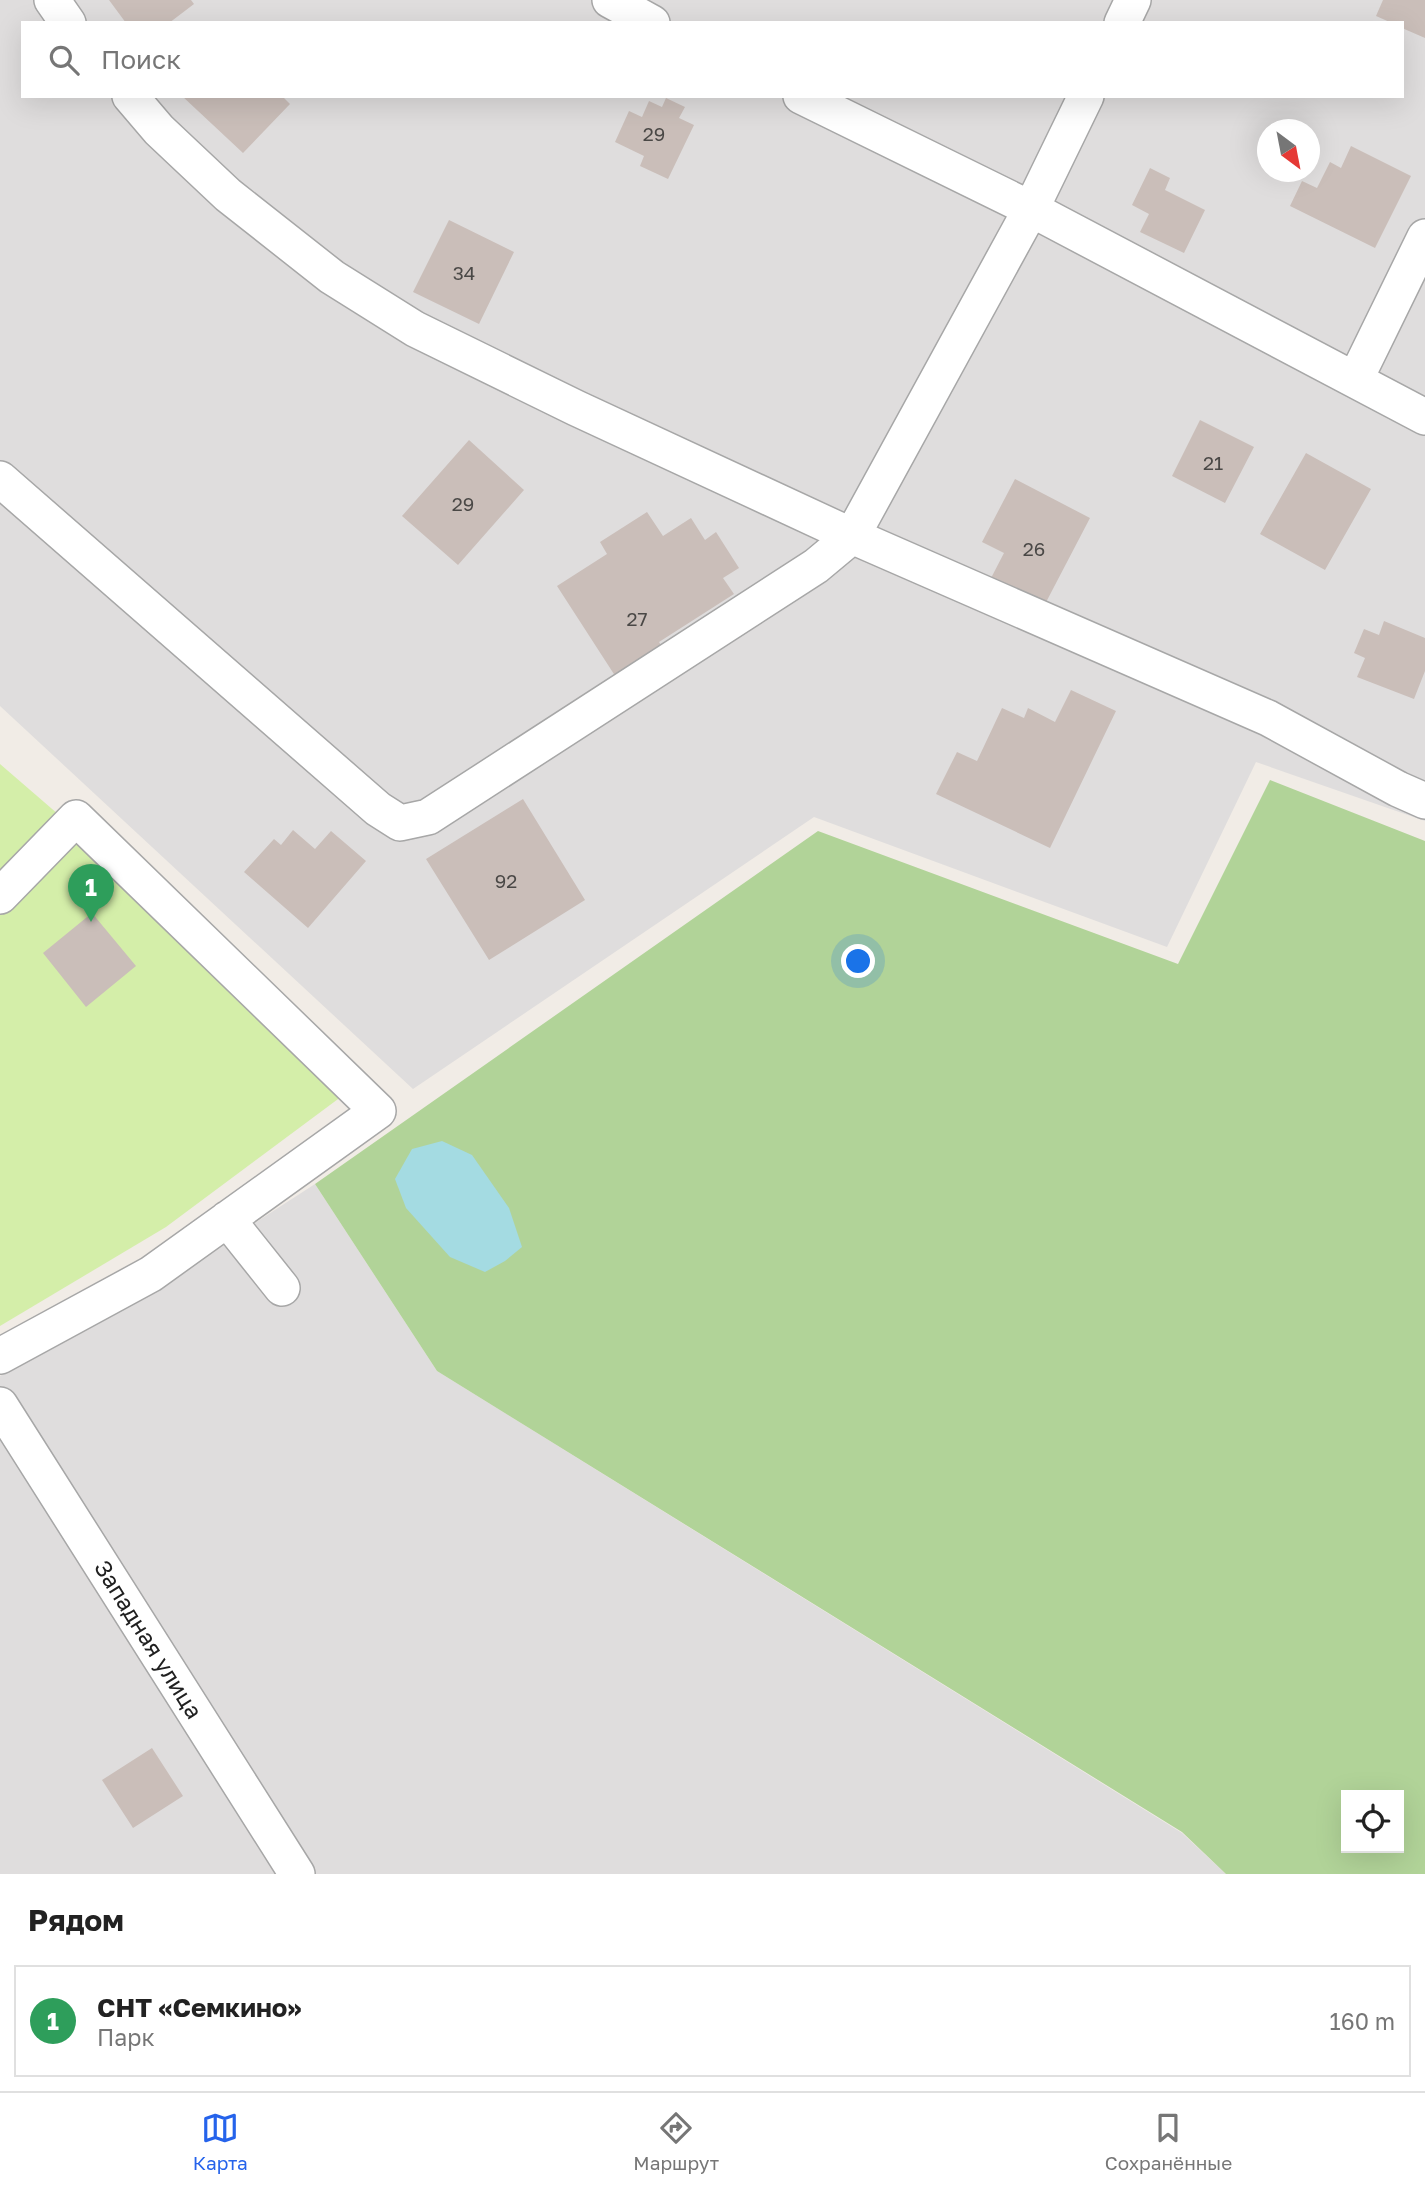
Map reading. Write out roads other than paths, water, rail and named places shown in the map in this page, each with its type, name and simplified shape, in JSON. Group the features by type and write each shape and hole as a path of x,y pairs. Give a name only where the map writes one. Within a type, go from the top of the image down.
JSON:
{"street":[{"path":"52,0 67,21"},
{"path":"610,0 648,21"},
{"path":"660,21 670,0"},
{"path":"1123,21 1133,0"},
{"path":"132,98 159,130 228,195 332,277 415,329 576,408 852,536 1268,718 1425,801"},
{"path":"805,98 1031,209 1425,417"},
{"path":"0,479 378,809 400,823 428,817 816,566 852,536 1031,209 1085,98"},
{"path":"1355,380 1425,237"},
{"path":"0,896 76,818 378,1111 151,1274 0,1356"},
{"path":"227,1219 282,1288"},
{"name":"Западная улица","path":"0,1405 297,1874"}],"water":[{"path":"442,1141 472,1155 509,1208 522,1247 485,1272 450,1257 406,1208 395,1179 412,1149"}],"place":[{"name":"СНТ «Семкино»","path":"91,922"}]}
